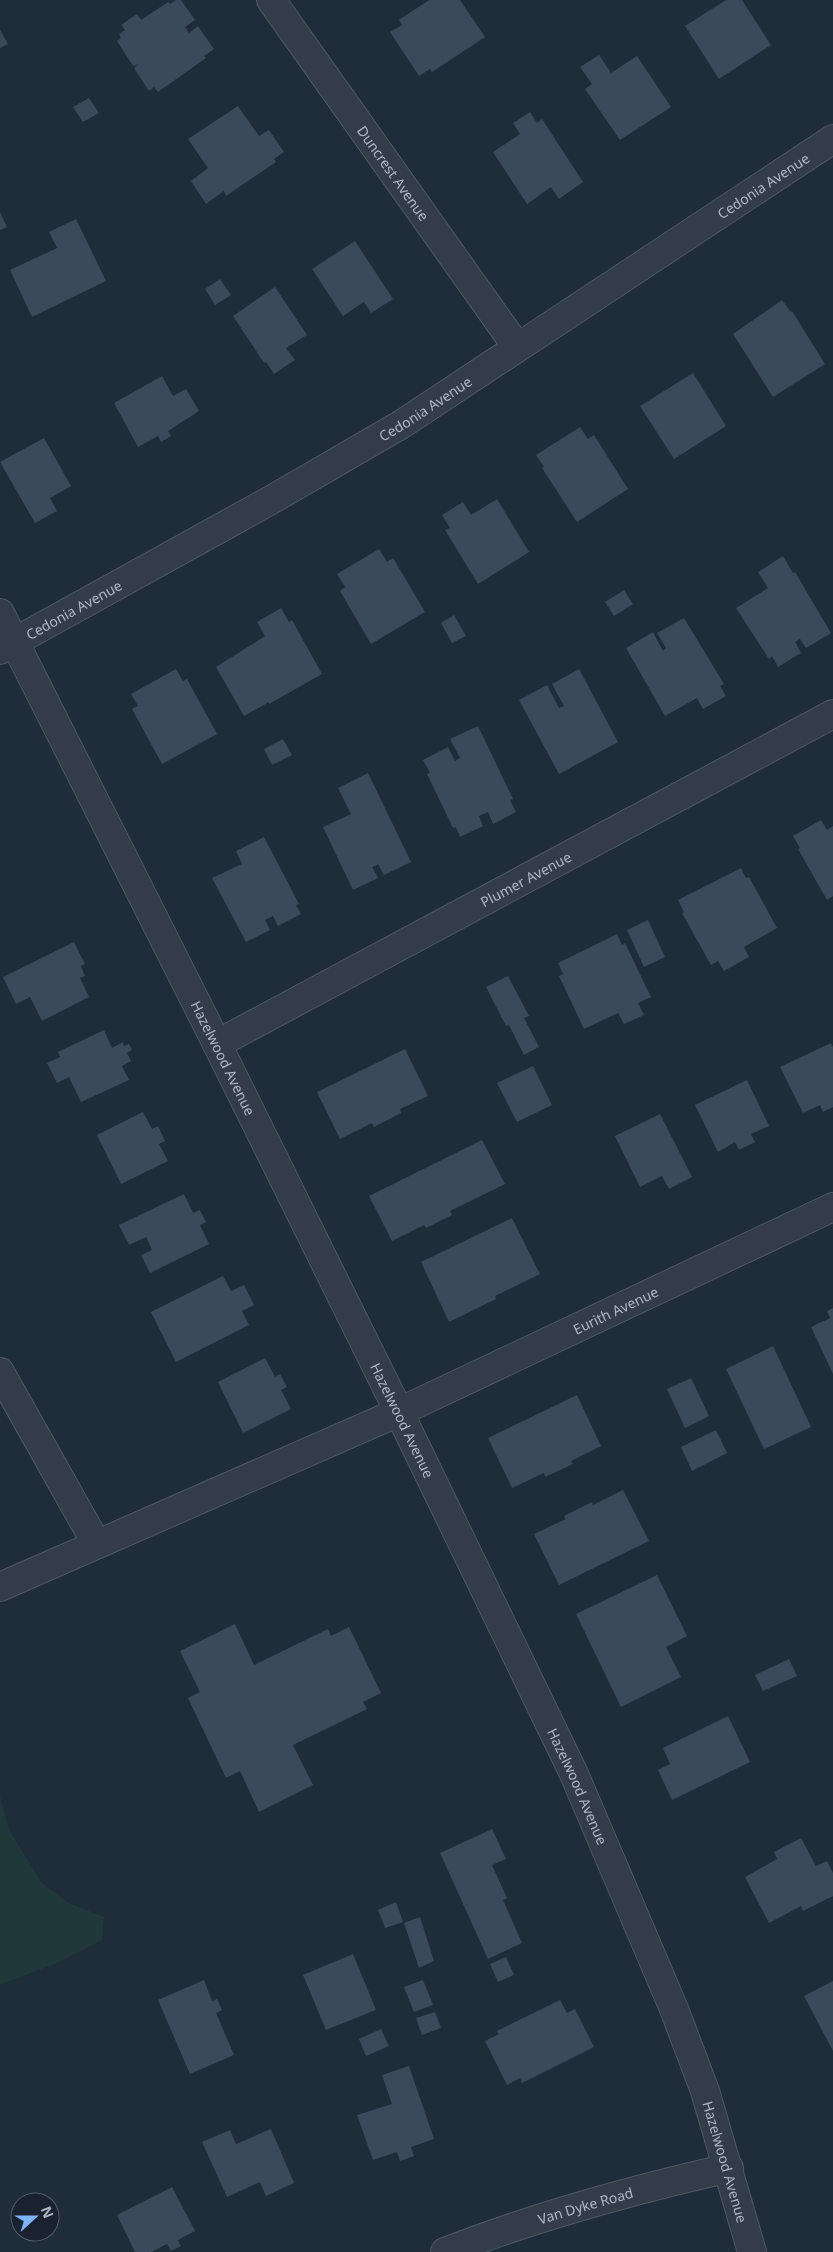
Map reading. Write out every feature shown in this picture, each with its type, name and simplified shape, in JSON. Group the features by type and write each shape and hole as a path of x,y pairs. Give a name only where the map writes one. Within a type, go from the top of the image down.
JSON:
{"street":[{"name":"Duncrest Avenue","path":"271,0 517,347"},
{"name":"Cedonia Avenue","path":"7,647 402,424 833,139"},
{"name":"Hazelwood Avenue","path":"0,613 7,647 218,1044 574,1774 674,2009 705,2091 752,2252"},
{"name":"Plumer Avenue","path":"218,1044 833,714"},
{"name":"Eurith Avenue","path":"0,1587 399,1412 833,1207"},
{"path":"0,1372 96,1544"},
{"name":"Van Dyke Road","path":"445,2252 576,2206 655,2184 729,2168"}],"green space":[{"path":"0,1796 9,1830 42,1883 67,1902 104,1917 102,1940 54,1964 0,1985"}],"building":[{"path":"176,0 181,0 195,20 185,27 189,33 198,26 214,49 204,56 206,58 158,92 154,87 149,91 134,68 139,64 133,66 117,41 121,38 119,34 125,30 121,25 137,14 141,20 168,2 170,4"},
{"path":"429,0 460,0 485,37 432,72 430,69 419,76 390,32 402,25 399,20"},
{"path":"726,0 742,0 771,45 719,79 685,26"},
{"path":"0,30 8,44 0,48"},
{"path":"599,55 611,73 637,56 671,107 620,140 585,89 592,84 580,67"},
{"path":"89,98 99,113 83,122 73,107"},
{"path":"238,106 259,136 269,130 284,152 274,159 276,162 226,196 224,191 206,204 191,181 208,168 188,139"},
{"path":"530,112 537,123 542,119 583,182 559,199 551,187 527,204 493,152 520,134 513,123"},
{"path":"0,212 7,227 0,230"},
{"path":"76,219 106,281 32,317 10,270 57,248 49,232"},
{"path":"355,241 393,299 371,313 364,302 343,316 312,269"},
{"path":"220,279 231,295 215,305 205,289"},
{"path":"275,287 307,335 286,348 295,360 274,374 266,362 264,363 233,316"},
{"path":"782,300 792,311 825,364 773,397 733,334"},
{"path":"693,373 726,426 674,459 640,406"},
{"path":"162,376 173,396 186,389 199,411 168,431 171,436 161,442 158,436 138,447 114,403"},
{"path":"580,427 588,439 594,435 628,489 577,522 542,468 544,467 536,455"},
{"path":"44,438 71,486 50,498 57,511 35,523 0,462"},
{"path":"497,499 529,552 478,584 445,530 450,528 442,515 463,502 471,515"},
{"path":"379,549 387,562 393,558 425,612 371,644 340,591 345,587 337,574"},
{"path":"783,556 793,573 795,572 831,633 806,648 800,639 795,642 801,653 778,667 772,656 769,659 736,608 768,588 758,572"},
{"path":"624,590 633,604 614,616 605,602"},
{"path":"281,608 289,622 292,620 322,674 244,716 216,667 265,636 257,622"},
{"path":"454,615 466,636 452,643 441,623"},
{"path":"684,618 724,684 720,686 726,696 703,709 697,698 665,716 626,648 653,632 663,651 666,648 657,633"},
{"path":"176,669 183,681 187,679 217,734 162,764 132,709 138,706 131,694"},
{"path":"579,669 618,742 559,774 519,700 547,685 559,708 564,706 552,684"},
{"path":"478,726 513,799 510,800 516,812 493,824 488,812 479,816 483,826 460,837 456,827 453,828 427,774 430,773 423,760 448,747 455,761 460,758 450,739"},
{"path":"283,739 292,755 272,765 264,749"},
{"path":"368,773 411,862 384,875 378,864 372,867 378,878 353,890 323,827 351,814 338,788"},
{"path":"821,820 827,830 833,826 833,896 827,900 798,849 800,848 793,836"},
{"path":"264,837 299,904 296,905 301,914 278,926 273,916 265,920 270,930 246,942 212,878 242,864 236,851"},
{"path":"741,868 746,878 749,877 777,928 744,947 749,957 724,971 718,961 711,965 682,913 684,912 678,900"},
{"path":"648,920 665,957 644,967 627,930"},
{"path":"617,934 622,945 625,943 651,997 638,1003 644,1015 624,1024 618,1013 584,1029 559,976 563,974 558,963"},
{"path":"74,942 85,964 81,966 85,976 80,978 89,997 42,1021 30,997 16,1004 3,977"},
{"path":"508,976 529,1016 524,1018 539,1047 524,1055 509,1025 506,1026 486,987"},
{"path":"104,1030 112,1048 123,1042 124,1046 129,1044 132,1050 127,1053 131,1061 122,1066 129,1080 81,1102 69,1077 57,1083 47,1063 60,1057 58,1052"},
{"path":"831,1043 833,1047 833,1107 823,1112 820,1105 803,1113 780,1067"},
{"path":"405,1049 428,1096 400,1109 401,1113 374,1127 372,1123 340,1139 317,1092"},
{"path":"533,1066 552,1105 517,1122 497,1083"},
{"path":"747,1080 769,1126 751,1134 755,1142 739,1150 735,1142 718,1152 695,1105"},
{"path":"143,1112 152,1129 158,1126 165,1141 159,1144 168,1161 121,1184 97,1135"},
{"path":"660,1114 692,1177 669,1189 662,1176 640,1187 615,1136"},
{"path":"482,1140 505,1184 450,1211 452,1215 426,1228 424,1225 392,1241 369,1196"},
{"path":"184,1194 193,1213 200,1210 206,1222 200,1225 209,1244 150,1273 141,1255 152,1250 146,1237 129,1245 119,1225"},
{"path":"512,1218 540,1274 495,1296 496,1299 449,1322 421,1262"},
{"path":"223,1276 231,1291 244,1285 254,1305 242,1311 249,1325 176,1362 151,1312"},
{"path":"833,1308 833,1374 811,1327 830,1318 827,1311"},
{"path":"773,1346 811,1427 764,1449 726,1369"},
{"path":"265,1358 275,1377 280,1374 287,1387 281,1390 291,1409 243,1433 218,1382"},
{"path":"691,1378 709,1416 685,1428 667,1389"},
{"path":"577,1395 601,1446 571,1461 573,1464 545,1477 544,1473 512,1488 488,1438"},
{"path":"716,1430 727,1453 692,1471 681,1447"},
{"path":"623,1490 649,1541 559,1585 534,1534 566,1519 564,1516 592,1502 593,1505"},
{"path":"657,1575 687,1636 666,1647 681,1677 621,1707 576,1614"},
{"path":"235,1624 254,1665 328,1629 331,1636 349,1627 381,1693 363,1702 367,1709 293,1745 313,1785 259,1812 240,1771 226,1778 188,1698 200,1692 180,1651"},
{"path":"789,1659 797,1676 763,1691 755,1675"},
{"path":"728,1716 750,1762 672,1800 658,1770 670,1764 663,1748"},
{"path":"492,1829 506,1859 492,1865 507,1898 503,1900 522,1943 488,1959 440,1853"},
{"path":"801,1838 816,1866 827,1861 833,1873 833,1896 803,1911 801,1906 769,1923 745,1877 777,1859 774,1852"},
{"path":"396,1902 403,1922 385,1928 378,1910"},
{"path":"420,1917 434,1961 419,1968 404,1923"},
{"path":"353,1954 376,2010 326,2030 303,1975"},
{"path":"506,1957 514,1975 498,1982 490,1964"},
{"path":"204,1980 212,2001 217,1999 222,2010 216,2013 234,2055 190,2074 158,2000"},
{"path":"423,1980 433,2005 414,2012 404,1987"},
{"path":"833,1981 833,2051 804,1996"},
{"path":"560,2000 567,2013 575,2009 594,2047 522,2083 520,2078 507,2085 485,2041 499,2034 497,2031"},
{"path":"435,2012 441,2028 422,2035 416,2018"},
{"path":"381,2029 389,2046 366,2056 359,2039"},
{"path":"409,2066 434,2139 411,2147 414,2156 400,2161 397,2152 373,2160 357,2115 392,2104 382,2075"},
{"path":"271,2129 294,2183 266,2196 260,2182 227,2197 202,2142 230,2130 236,2144"},
{"path":"172,2187 195,2231 178,2240 181,2246 171,2251 167,2244 151,2252 135,2252 117,2215"}]}
